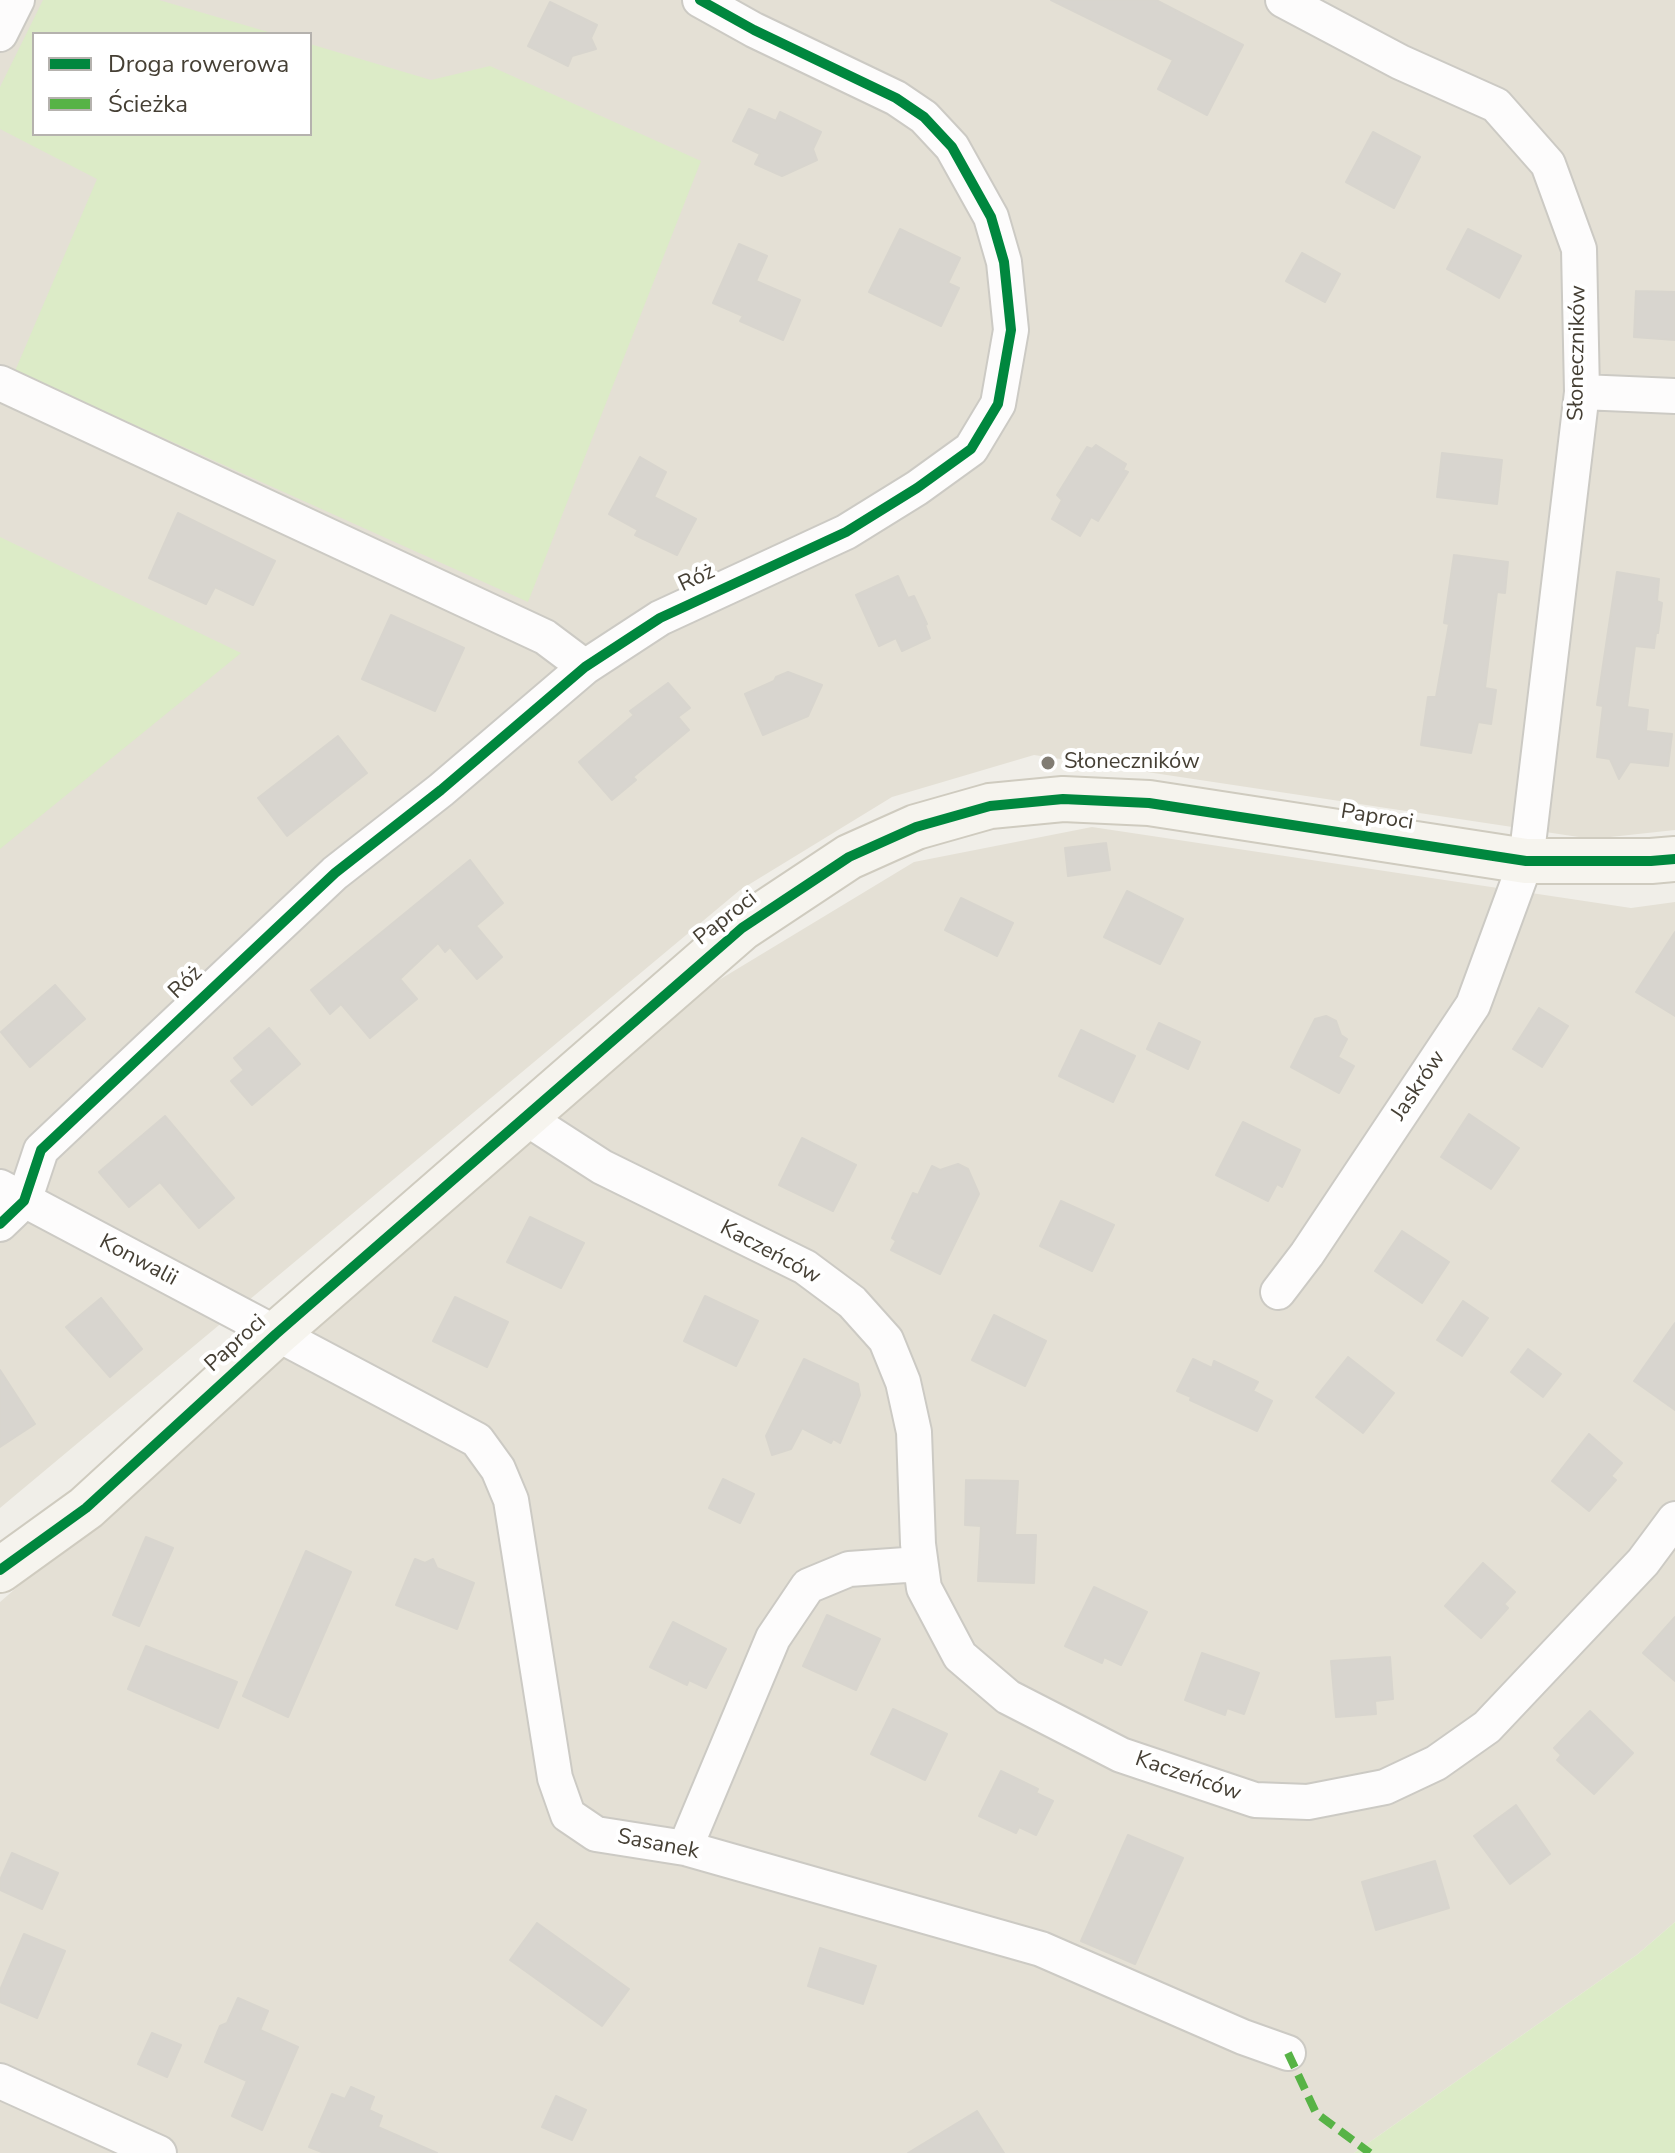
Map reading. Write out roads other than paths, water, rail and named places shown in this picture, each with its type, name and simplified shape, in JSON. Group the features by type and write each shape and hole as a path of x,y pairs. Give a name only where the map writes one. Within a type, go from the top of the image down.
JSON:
{"street":[{"path":"0,34 17,0"},
{"name":"Róż","path":"8,1204 41,1150 223,976 335,873 441,790 585,667 660,618 846,532 917,488 971,449 998,404 1011,330 1004,262 991,217 952,147 924,117 896,98 754,30 700,0"},
{"name":"Słoneczników","path":"1283,0 1400,62 1496,105 1548,164 1579,249 1582,392 1526,861"},
{"path":"0,383 545,637 585,667"},
{"path":"1582,392 1675,396"},
{"name":"Paproci","path":"0,1570 86,1508 276,1334 754,920 849,857 916,827 990,806 1063,799 1149,803 1526,861 1675,859"},
{"name":"Jaskrów","path":"1278,1292 1307,1254 1473,1005 1526,861"},
{"name":"Kaczeńców","path":"526,1118 602,1167 805,1267 852,1302 886,1340 903,1382 914,1432 920,1564 924,1588 960,1656 1008,1697 1121,1755 1255,1800 1308,1802 1385,1787 1436,1763 1487,1727 1643,1562 1675,1519"},
{"name":"Konwalii","path":"8,1204 276,1334"},
{"name":"Sasanek","path":"276,1334 477,1440 498,1469 511,1500 555,1778 568,1815 596,1834 685,1848 1041,1949 1288,2053"},
{"path":"685,1848 773,1638 808,1586 849,1569 920,1564"},
{"path":"0,2081 159,2153"}],"place":[{"name":"Słoneczników","path":"1048,763"}]}
